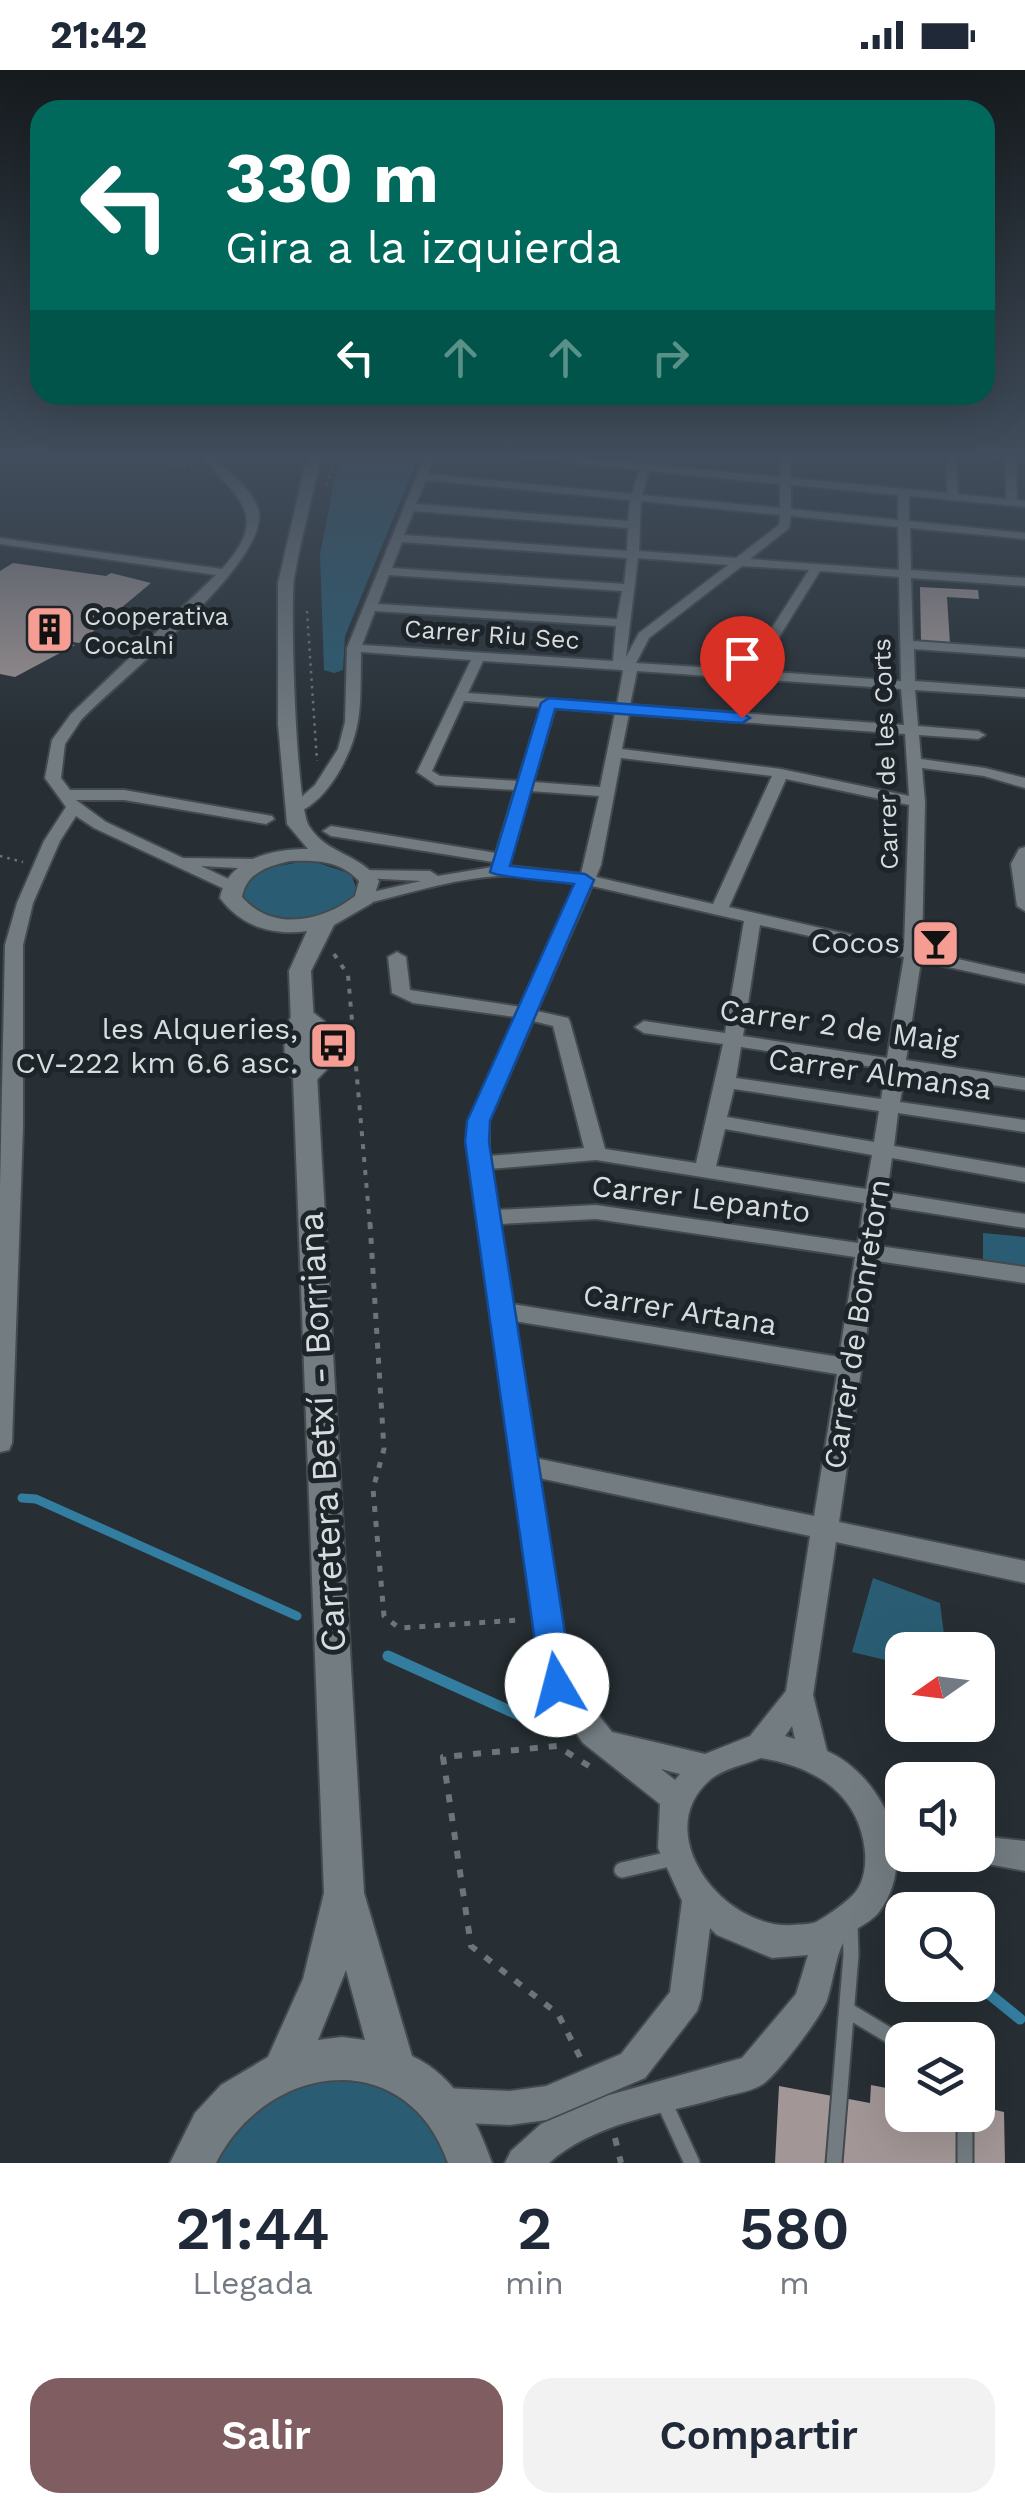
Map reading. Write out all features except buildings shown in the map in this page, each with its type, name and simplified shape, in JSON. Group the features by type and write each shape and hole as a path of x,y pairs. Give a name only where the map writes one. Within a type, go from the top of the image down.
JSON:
{"main road":[{"path":"292,551 286,583 287,724 297,816 324,856"},
{"path":"266,861 297,816"},
{"path":"324,856 341,859 364,873 369,881 365,899 342,916 296,925 266,922 237,908 231,898 231,887 245,870 266,861 324,856"},
{"path":"266,922 300,971"},
{"name":"Carretera Betxí - Borriana","path":"325,922 300,971 344,1893 395,2070"},
{"name":"Carretera Betxí - Borriana","path":"284,2068 324,1982 344,1893"},
{"path":"192,2163 219,2116 249,2088 284,2068 321,2058 359,2058 395,2070 441,2105 460,2136 470,2163"}],"street":[{"path":"68,551 224,573"},
{"path":"231,887 100,824 70,801 53,778 58,742 88,700 174,629 240,551"},
{"path":"297,816 321,788 344,749 352,722 354,648 392,551"},
{"path":"583,551 1025,582"},
{"path":"632,551 618,660 630,672 592,865 478,1121 479,1164 557,1685 603,1742 676,1800"},
{"path":"627,667 644,636 753,551"},
{"name":"Carrer de les Corts","path":"904,551 916,802 913,954"},
{"path":"749,675 817,567"},
{"path":"384,571 629,588"},
{"path":"370,607 622,629 644,636"},
{"path":"906,644 1025,654"},
{"name":"Carrer Riu Sec","path":"354,648 1025,693"},
{"path":"478,656 424,772 436,780 608,792"},
{"path":"461,697 978,735"},
{"path":"501,865 549,703"},
{"path":"616,753 780,773 916,802"},
{"path":"914,762 1025,782"},
{"path":"719,910 780,773"},
{"path":"70,801 124,795 266,819"},
{"path":"0,1443 13,1128 14,945 25,904 70,801"},
{"path":"331,832 585,880 913,954 1024,973"},
{"path":"1025,852 1019,864 1025,906"},
{"path":"180,860 266,861"},
{"path":"365,899 501,865"},
{"path":"364,873 452,878"},
{"path":"704,1173 726,1082 754,917"},
{"name":"Carrer de Bonretorn","path":"814,1756 799,1695 913,954"},
{"path":"397,957 401,993 562,1022 596,1154"},
{"name":"Carrer 2 de Maig","path":"644,1028 1025,1084"},
{"name":"Carrer Almansa","path":"726,1082 1025,1126"},
{"path":"718,1122 1025,1175"},
{"path":"479,1164 596,1154 1025,1222"},
{"name":"Carrer Lepanto","path":"488,1218 596,1212 1025,1275"},
{"name":"Carrer Artana","path":"502,1312 848,1367"},
{"path":"524,1465 1025,1572"},
{"name":"Carrer de Bonretorn","path":"760,1745 799,1695"},
{"path":"603,1742 702,1766"},
{"path":"840,1929 796,1942 760,1939 726,1924 698,1901 675,1858 671,1828 676,1800 702,1766 728,1751 760,1745 787,1747 814,1756 858,1790 885,1831"},
{"path":"995,1852 1025,1856"},
{"path":"441,2105 510,2108 602,2099 663,2099 752,2072 810,2003 840,1929 870,1899 885,1859"},
{"path":"523,2163 602,2099 634,2066 686,1998 698,1901"}],"lane":[{"path":"622,1870 675,1858"},
{"path":"834,2163 846,2010 840,1929"},
{"path":"846,2010 885,2033"},
{"path":"663,2099 692,2163"},
{"path":"965,2132 965,2163"}],"path":[{"path":"306,599 318,767 332,769"},
{"path":"331,946 348,975 378,1319 375,1345 384,1449 373,1489 384,1616 400,1628 527,1620"},
{"path":"603,1742 588,1766 557,1746 443,1758 471,1946 558,2014 602,2099 621,2163"}],"shaded area":[{"path":"321,551 380,551 345,636 343,670 334,673 324,670"},
{"path":"310,860 351,874 357,890 340,908 315,918 287,921 263,916 243,902 243,884 262,869"},
{"path":"983,1233 1025,1237 1025,1276 983,1268"},
{"path":"873,1578 940,1603 944,1632 885,1632 885,1660 852,1652"},
{"path":"348,2078 397,2097 409,2107 431,2130 447,2163 216,2163 242,2127 270,2101 303,2086"}],"waterway":[{"path":"22,1498 36,1499 297,1616"},
{"path":"388,1656 530,1720"},
{"path":"995,1999 1020,2019"}],"place":[{"name":"Cooperativa Cocalni","path":"49,630"},
{"name":"Cocos","path":"935,943"},
{"name":"les Alqueries, CV-222 km 6.6 asc.","path":"333,1046"}],"route":[{"path":"557,1685 477,1142 478,1121 585,880 530,871 499,872 549,703 742,718"}]}
